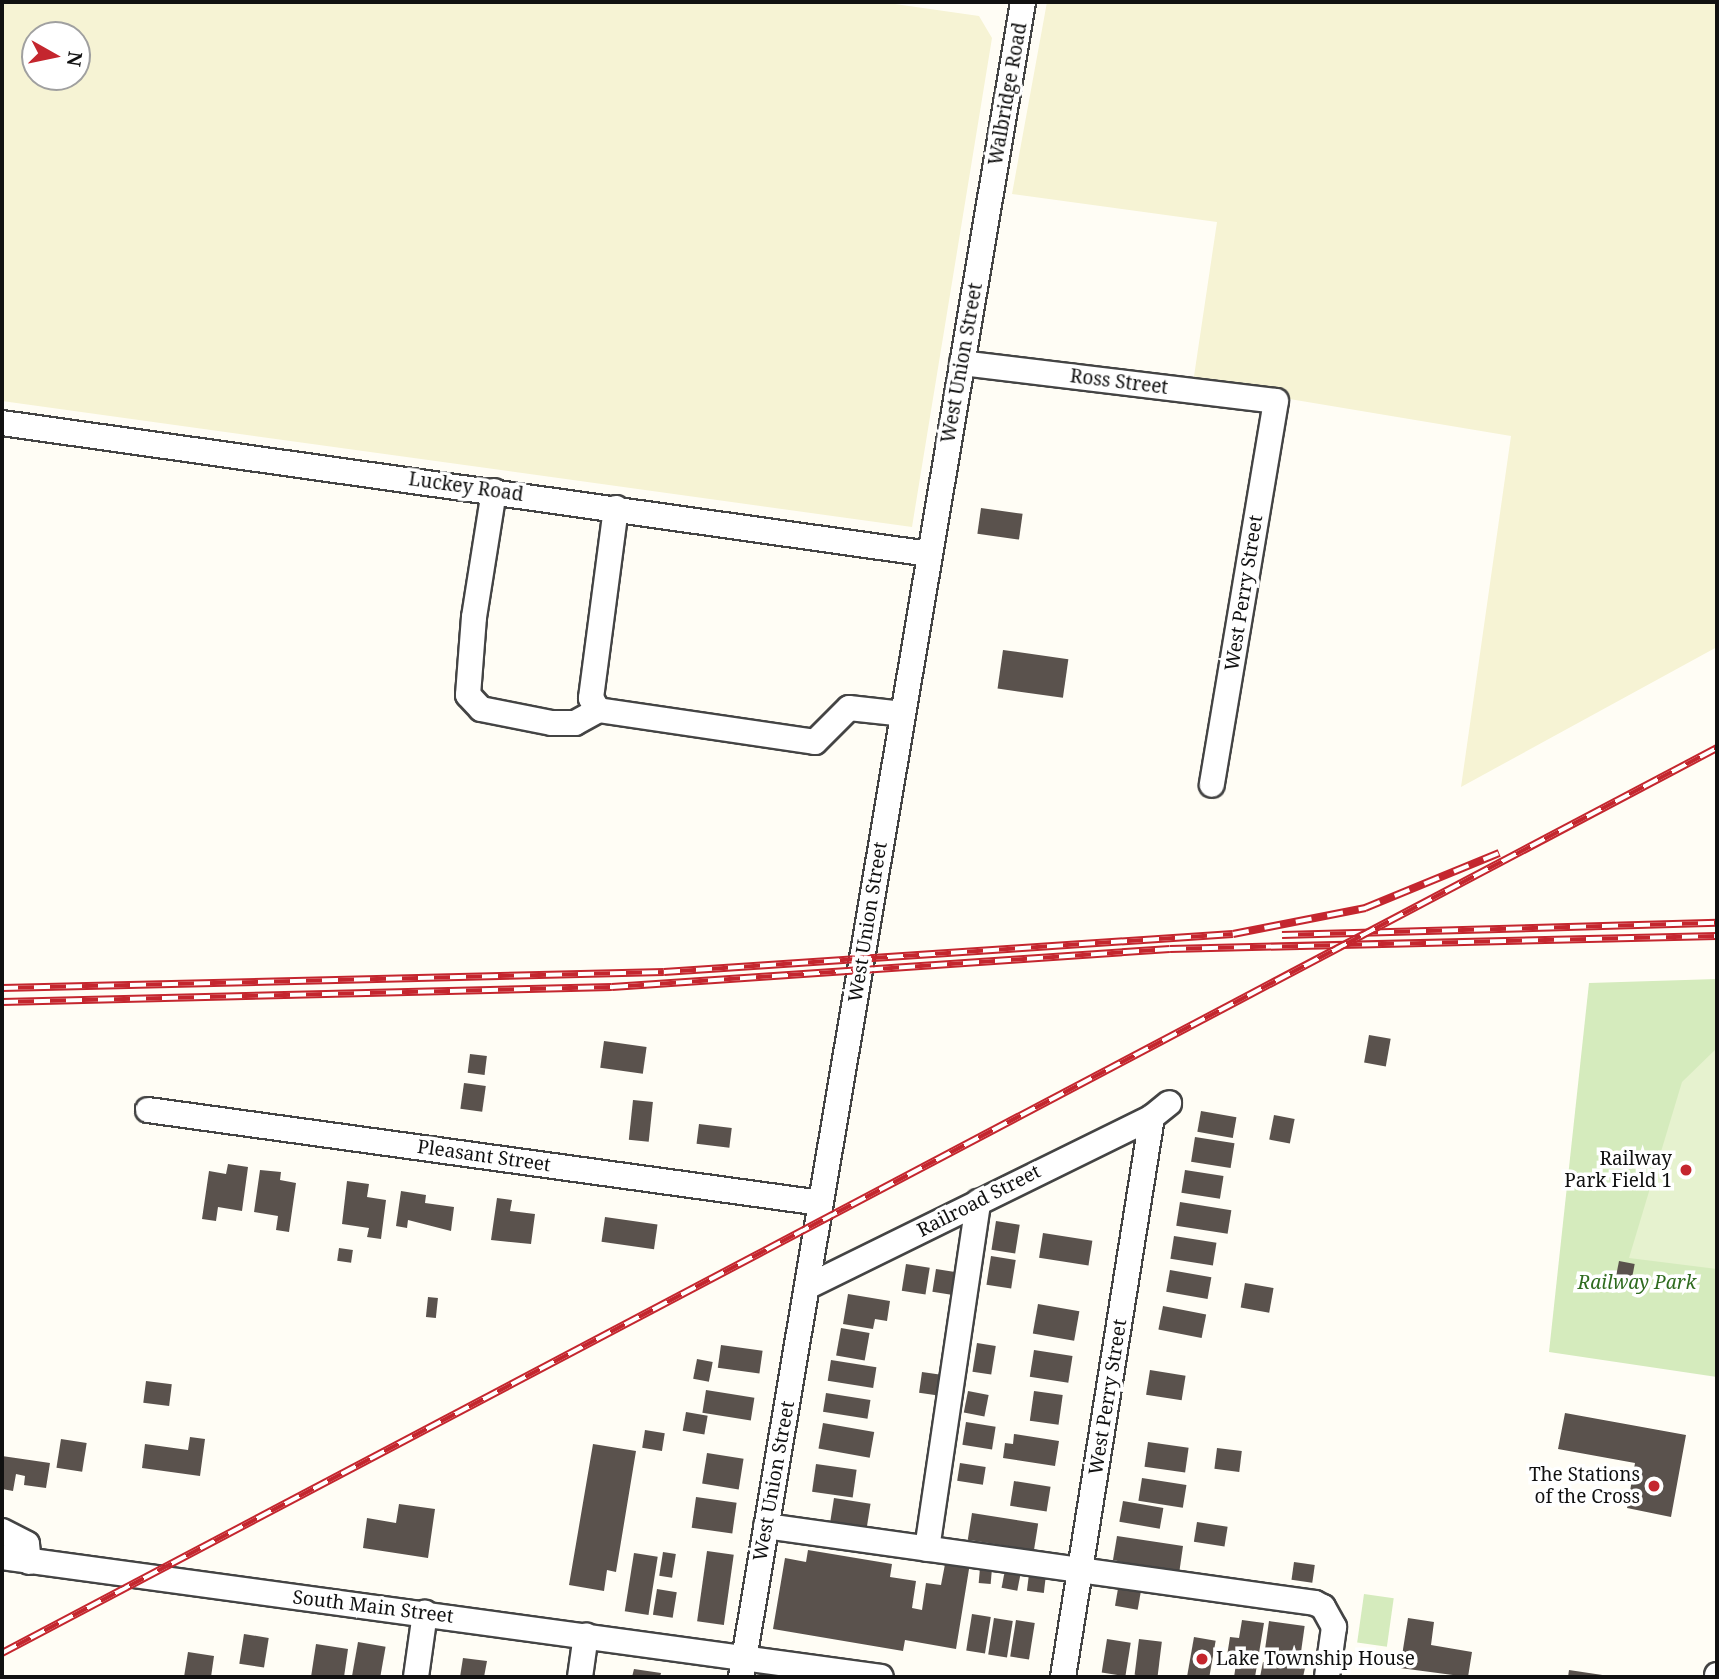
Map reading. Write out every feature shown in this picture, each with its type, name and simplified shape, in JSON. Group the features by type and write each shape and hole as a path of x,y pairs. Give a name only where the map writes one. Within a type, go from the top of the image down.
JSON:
{"street":[{"name":"Walbridge Road","path":"992,187 1023,2"},
{"name":"West Union Street","path":"743,1667 992,187"},
{"name":"Ross Street","path":"962,363 1276,401"},
{"name":"West Perry Street","path":"1212,785 1276,401"},
{"name":"Luckey Road","path":"2,423 929,554"},
{"path":"494,491 474,617 468,695 481,709 552,723 575,723 598,710 814,742 849,708 903,714"},
{"path":"598,710 590,698 616,508"},
{"name":"Pleasant Street","path":"148,1110 821,1203"},
{"name":"West Perry Street","path":"1063,1677 1161,1110"},
{"name":"Railroad Street","path":"807,1287 1161,1110"},
{"path":"927,1549 978,1202"},
{"path":"766,1526 1315,1603 1332,1618 1334,1628 1327,1677"},
{"path":"2,1531 27,1544 29,1562"},
{"name":"South Main Street","path":"2,1557 183,1585 586,1635 743,1667 881,1677"},
{"path":"416,1677 425,1613"},
{"path":"580,1677 586,1635"}],"shaded area":[{"path":"2,2 881,2 979,16 992,38 912,527 2,401"},
{"path":"1047,2 1717,2 1717,647 1461,787 1511,436 1193,383 1217,222 1012,194"}],"green space":[{"name":"Railway Park","path":"1717,979 1717,1377 1549,1352 1589,983"},
{"name":"Railway Park Field 1","path":"1717,1048 1717,1269 1629,1258 1682,1082"},
{"path":"1364,1594 1394,1598 1387,1647 1357,1643"}],"building":[{"path":"981,508 1023,514 1019,540 977,534"},
{"path":"1003,650 1068,659 1063,698 998,689"},
{"path":"1369,1035 1391,1039 1386,1066 1364,1063"},
{"path":"604,1041 647,1047 643,1074 600,1068"},
{"path":"470,1054 487,1056 485,1075 468,1073"},
{"path":"464,1083 486,1086 482,1112 460,1109"},
{"path":"633,1100 653,1102 649,1142 629,1140"},
{"path":"1201,1111 1236,1117 1233,1138 1197,1132"},
{"path":"1274,1115 1295,1119 1290,1144 1269,1140"},
{"path":"699,1124 732,1128 729,1148 697,1144"},
{"path":"1195,1137 1235,1143 1231,1168 1191,1162"},
{"path":"228,1164 248,1167 242,1211 218,1207 216,1221 202,1219 209,1171 226,1174"},
{"path":"260,1170 281,1172 280,1180 296,1183 289,1232 276,1230 278,1216 254,1212"},
{"path":"1185,1170 1224,1176 1220,1199 1181,1193"},
{"path":"347,1181 369,1184 367,1197 386,1200 381,1239 367,1237 369,1228 342,1224"},
{"path":"401,1191 426,1195 425,1203 454,1207 451,1231 408,1220 407,1228 396,1226"},
{"path":"497,1198 512,1200 510,1211 535,1214 531,1244 491,1240"},
{"path":"1180,1202 1231,1210 1228,1234 1176,1226"},
{"path":"605,1217 657,1224 654,1249 602,1242"},
{"path":"996,1221 1020,1225 1015,1253 991,1250"},
{"path":"1043,1233 1092,1241 1088,1266 1039,1258"},
{"path":"1174,1236 1216,1243 1213,1265 1170,1259"},
{"path":"339,1248 353,1250 351,1263 337,1261"},
{"path":"991,1256 1016,1260 1011,1289 986,1285"},
{"path":"1619,1261 1635,1264 1631,1283 1615,1280"},
{"path":"906,1264 930,1268 925,1294 902,1291"},
{"path":"936,1269 960,1273 956,1295 932,1292"},
{"path":"1170,1270 1211,1277 1208,1299 1166,1292"},
{"path":"1245,1283 1274,1288 1269,1313 1241,1308"},
{"path":"848,1294 890,1301 887,1321 875,1319 873,1329 843,1324"},
{"path":"428,1297 438,1298 436,1318 426,1317"},
{"path":"1038,1304 1079,1311 1074,1341 1033,1334"},
{"path":"1163,1306 1206,1314 1202,1338 1158,1330"},
{"path":"841,1328 870,1333 865,1361 836,1356"},
{"path":"977,1343 996,1346 991,1375 972,1372"},
{"path":"721,1345 763,1351 759,1374 718,1368"},
{"path":"1034,1350 1073,1356 1068,1383 1030,1377"},
{"path":"697,1359 713,1362 709,1382 693,1379"},
{"path":"831,1360 876,1367 873,1388 828,1381"},
{"path":"1150,1370 1186,1376 1182,1400 1146,1395"},
{"path":"922,1372 943,1375 940,1396 919,1393"},
{"path":"146,1381 172,1384 169,1406 143,1403"},
{"path":"706,1390 754,1398 751,1420 702,1413"},
{"path":"968,1391 989,1395 984,1417 964,1413"},
{"path":"1034,1391 1063,1395 1059,1425 1030,1421"},
{"path":"826,1393 870,1400 867,1419 823,1412"},
{"path":"686,1412 708,1416 704,1435 683,1431"},
{"name":"The Stations of the Cross","path":"1565,1413 1686,1435 1671,1517 1627,1508 1635,1463 1558,1449"},
{"path":"966,1422 996,1427 992,1449 962,1445"},
{"path":"823,1423 874,1432 870,1458 818,1449"},
{"path":"645,1430 665,1433 662,1451 642,1448"},
{"path":"1014,1434 1059,1441 1055,1466 1003,1458 1005,1443 1013,1444"},
{"path":"190,1437 205,1439 200,1476 142,1468 145,1444 188,1450"},
{"path":"61,1439 87,1443 82,1472 56,1468"},
{"path":"1148,1442 1189,1448 1185,1472 1145,1467"},
{"path":"593,1444 636,1451 616,1572 607,1570 604,1591 569,1585"},
{"path":"1217,1448 1242,1451 1239,1472 1214,1469"},
{"path":"707,1453 744,1459 739,1489 702,1484"},
{"path":"2,1456 50,1463 46,1488 24,1485 25,1476 16,1474 13,1491 2,1489"},
{"path":"960,1463 986,1467 983,1485 957,1481"},
{"path":"816,1464 857,1470 853,1497 812,1492"},
{"path":"1142,1478 1186,1485 1183,1508 1138,1501"},
{"path":"1014,1481 1051,1487 1047,1511 1010,1506"},
{"path":"696,1497 737,1503 732,1533 692,1528"},
{"path":"834,1498 871,1504 866,1529 830,1524"},
{"path":"1123,1501 1163,1508 1160,1529 1119,1522"},
{"path":"399,1504 435,1509 428,1558 363,1548 367,1518 396,1523"},
{"path":"972,1513 1038,1523 1034,1550 968,1540"},
{"path":"1197,1522 1228,1527 1224,1547 1194,1542"},
{"path":"1117,1536 1183,1546 1179,1574 1113,1560"},
{"path":"808,1550 892,1564 890,1577 916,1581 912,1608 922,1610 926,1583 941,1585 946,1559 970,1563 956,1649 905,1640 903,1651 773,1629 785,1558 806,1562"},
{"path":"707,1551 734,1555 724,1625 697,1621"},
{"path":"663,1552 676,1554 672,1578 659,1576"},
{"path":"634,1553 658,1557 648,1615 625,1611"},
{"path":"1294,1562 1315,1565 1312,1583 1291,1580"},
{"path":"980,1568 992,1569 991,1584 979,1583"},
{"path":"1005,1570 1021,1573 1017,1591 1002,1588"},
{"path":"1029,1574 1046,1576 1044,1593 1027,1591"},
{"path":"1119,1583 1142,1587 1138,1610 1115,1606"},
{"path":"657,1589 677,1592 673,1618 653,1615"},
{"path":"972,1614 991,1617 985,1654 966,1651"},
{"path":"994,1618 1013,1621 1007,1658 988,1655"},
{"path":"1408,1618 1434,1622 1431,1645 1472,1652 1468,1677 1400,1668"},
{"path":"1016,1620 1035,1623 1029,1660 1010,1657"},
{"path":"1242,1620 1264,1623 1255,1677 1234,1677 1237,1658 1227,1656 1230,1637 1239,1638"},
{"path":"1269,1621 1305,1626 1300,1660 1264,1655"},
{"path":"244,1634 269,1638 264,1668 239,1664"},
{"name":"Lake Township House","path":"1194,1637 1216,1641 1209,1677 1187,1676"},
{"path":"1107,1639 1131,1643 1125,1676 1102,1673"},
{"path":"1139,1639 1162,1642 1158,1677 1135,1675"},
{"path":"358,1642 386,1647 380,1677 352,1675"},
{"path":"316,1644 348,1649 344,1677 311,1677"},
{"path":"188,1652 214,1656 211,1677 184,1677"},
{"path":"463,1658 487,1661 484,1677 460,1677"},
{"path":"1263,1662 1305,1668 1303,1677 1260,1677"},
{"path":"634,1669 661,1673 660,1677 632,1677"},
{"path":"1569,1670 1609,1676 1609,1677 1568,1677"}],"railway":[{"path":"2,1653 1717,748"},
{"path":"2,988 664,972 1233,934 1365,908 1499,853"},
{"path":"1282,935 1717,923"},
{"path":"2,1002 612,987 1170,949 1717,936"}],"place":[{"name":"Railway Park Field 1","path":"1686,1170"},
{"name":"The Stations of the Cross","path":"1654,1486"},
{"name":"Lake Township House","path":"1202,1659"}]}
